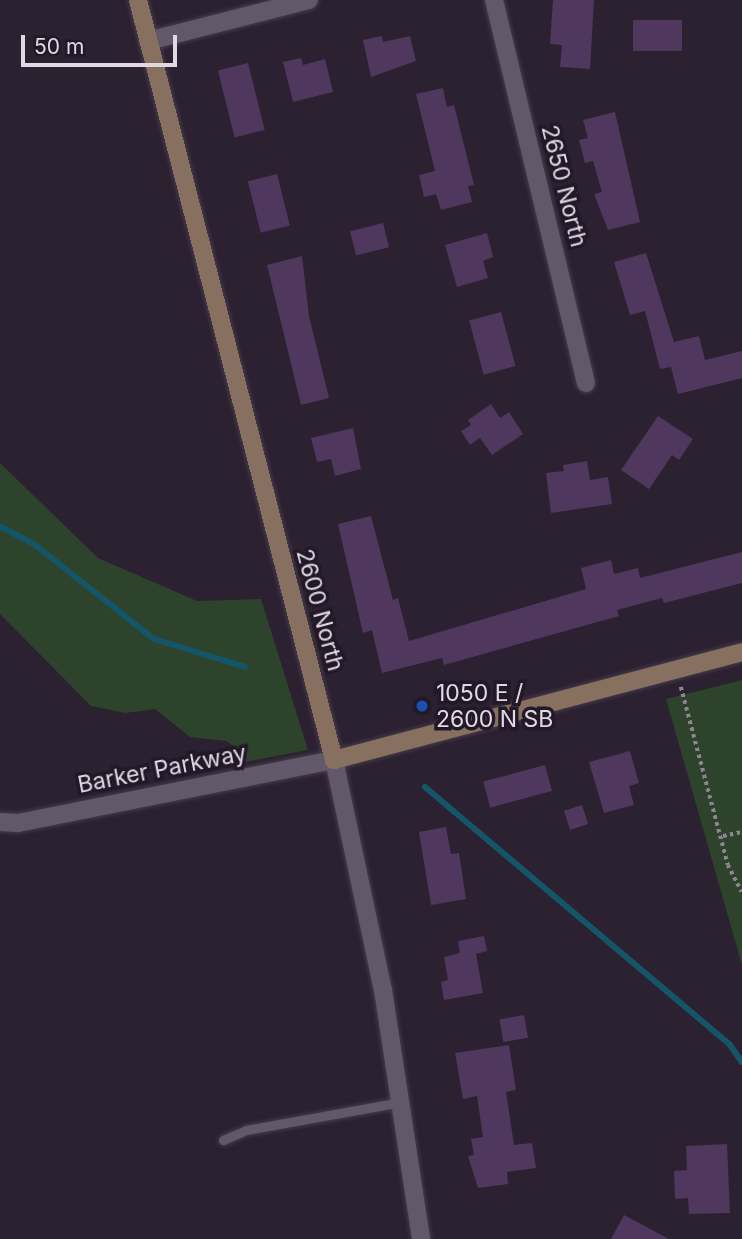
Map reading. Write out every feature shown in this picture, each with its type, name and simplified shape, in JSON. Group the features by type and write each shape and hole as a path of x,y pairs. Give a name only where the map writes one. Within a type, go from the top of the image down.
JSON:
{"main road":[{"name":"2600 North","path":"138,0 334,760"},
{"path":"334,760 742,652"}],"street":[{"path":"148,41 309,0"},
{"name":"2650 North","path":"494,0 586,383"},
{"name":"Barker Parkway","path":"0,822 18,824 334,760"},
{"name":"2600 North","path":"334,760 363,886 401,1102 421,1239"}],"lane":[{"path":"223,1140 246,1130 401,1102"}],"path":[{"path":"678,669 723,836 728,865 742,892"},
{"path":"723,836 742,832"}],"green space":[{"path":"0,463 98,558 197,601 261,599 308,750 245,762 242,751 226,741 190,737 155,709 125,713 91,706 0,614"},
{"path":"742,680 742,965 666,699"}],"building":[{"path":"553,0 594,0 590,69 560,67 562,45 550,44"},
{"path":"633,20 682,20 682,51 633,51"},
{"path":"382,36 383,42 410,36 416,61 371,77 363,40"},
{"path":"301,58 303,65 325,59 333,92 293,102 283,62"},
{"path":"248,63 265,130 235,137 218,70"},
{"path":"443,88 447,107 454,105 474,185 468,186 472,202 441,210 436,194 424,197 419,175 435,171 416,94"},
{"path":"615,112 640,222 608,230 594,194 602,192 593,161 585,163 579,140 588,138 583,120"},
{"path":"277,174 290,225 261,233 248,181"},
{"path":"383,223 389,247 356,255 350,231"},
{"path":"487,233 493,257 483,261 488,278 457,287 445,245"},
{"path":"646,253 674,342 699,336 705,360 742,351 742,378 678,394 671,367 660,369 645,311 630,315 614,262"},
{"path":"302,256 309,316 329,398 301,405 267,265"},
{"path":"501,312 515,366 484,375 469,321"},
{"path":"491,404 500,418 509,412 523,434 492,455 480,438 470,445 461,431 471,425 468,420"},
{"path":"658,416 693,439 679,460 672,455 649,489 621,470"},
{"path":"353,428 361,469 335,476 331,459 317,462 311,438"},
{"path":"587,461 590,480 608,477 612,504 551,513 546,473 564,471 563,465"},
{"path":"371,516 393,600 398,598 409,641 586,589 581,568 611,560 614,574 638,568 640,578 742,552 742,583 664,603 662,598 617,610 619,616 444,665 442,658 382,673 372,630 363,633 338,524"},
{"path":"630,751 639,783 629,786 634,805 604,813 589,762"},
{"path":"545,765 552,791 490,808 483,782"},
{"path":"582,805 588,824 570,830 564,811"},
{"path":"446,827 451,854 459,853 466,899 431,905 419,832"},
{"path":"484,936 487,951 476,954 483,993 444,1000 441,982 448,980 444,957 460,953 458,941"},
{"path":"524,1015 528,1038 503,1042 499,1019"},
{"path":"509,1045 516,1090 506,1092 514,1145 532,1143 536,1168 507,1172 508,1184 478,1188 468,1156 474,1155 471,1139 483,1137 477,1096 463,1099 455,1053"},
{"path":"727,1144 730,1213 689,1214 688,1198 675,1199 674,1171 687,1170 686,1146"},
{"path":"624,1215 669,1239 611,1239"}],"waterway":[{"path":"0,526 34,544 154,639 245,667"},
{"path":"425,787 730,1045 742,1062"}],"place":[{"name":"1050 E / 2600 N SB","path":"422,706"}]}
